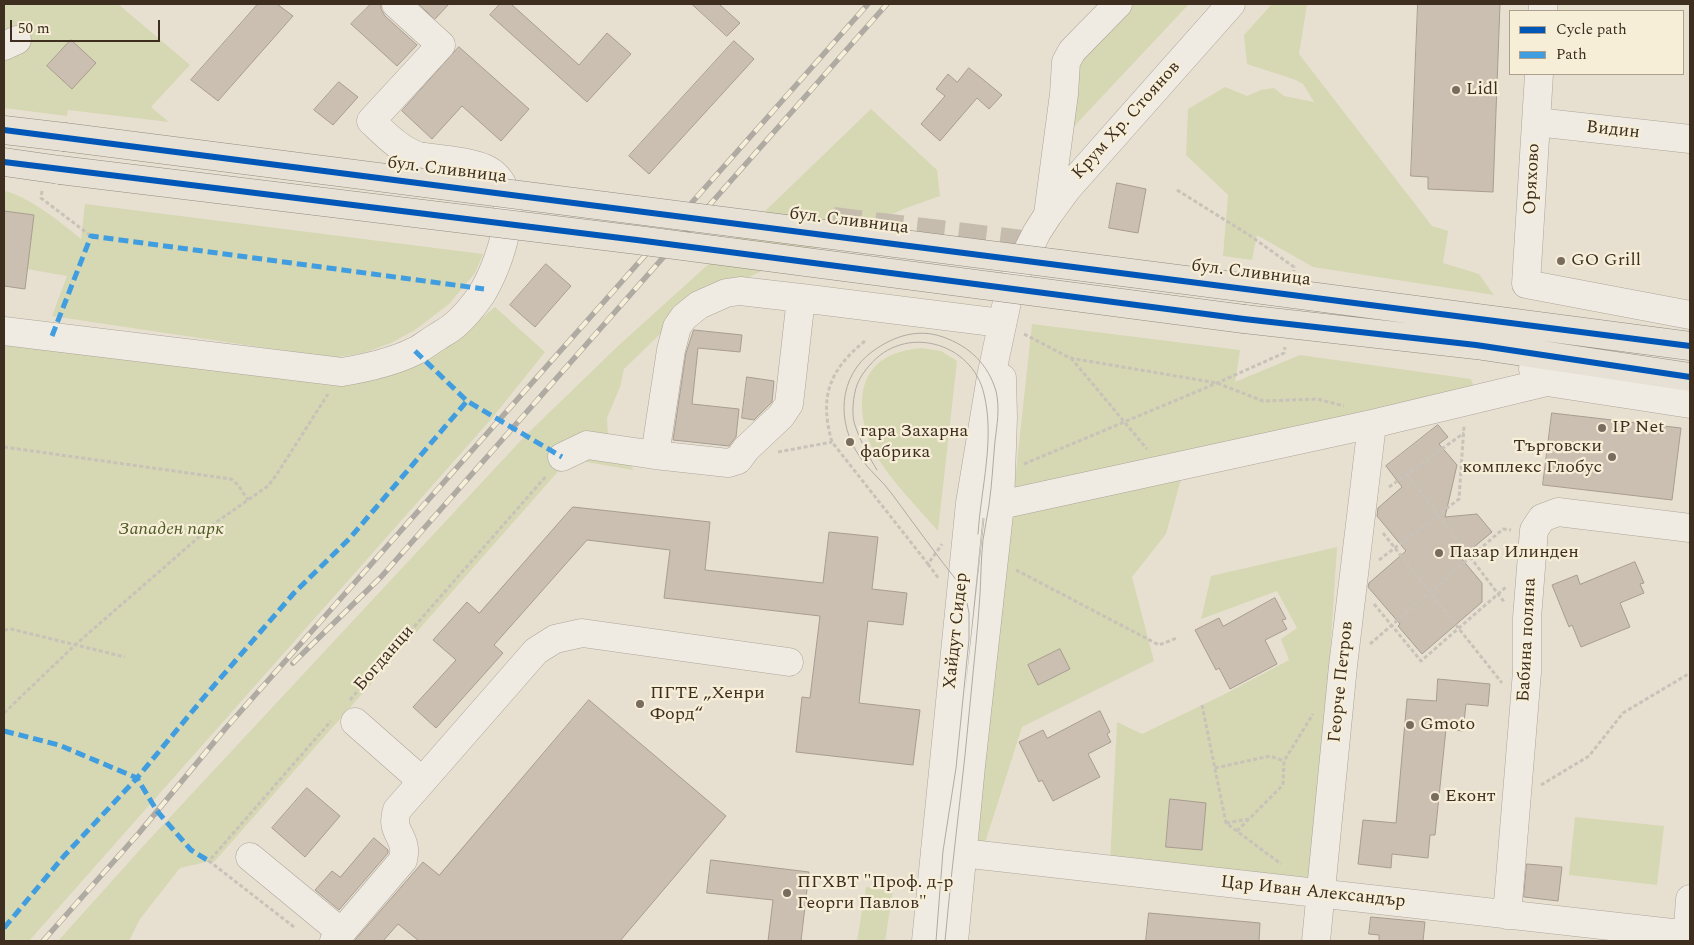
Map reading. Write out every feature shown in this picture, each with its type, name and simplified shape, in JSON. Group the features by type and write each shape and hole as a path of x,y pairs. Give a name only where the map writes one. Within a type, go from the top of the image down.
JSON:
{"main road":[{"name":"бул. Сливница","path":"4,130 1690,346"},
{"path":"4,162 638,240 1244,319 1476,345 1690,377"}],"street":[{"path":"4,331 342,372 367,368 415,351 456,325 481,294 496,263 508,222 509,203 499,179 489,170 477,165 418,156 410,153 401,148 371,121 441,45 396,4"},
{"path":"1048,215 1064,94 1066,62 1072,51 1118,4"},
{"name":"Крум Хр. Стоянов","path":"1031,244 1048,215 1067,189 1231,4"},
{"name":"Оряхово","path":"1539,75 1526,284 1690,315"},
{"name":"Видин","path":"1536,122 1690,139"},
{"name":"Хайдут Сидер","path":"926,941 970,503 982,422 1001,323 1008,297 1031,244"},
{"path":"655,455 671,350 677,328 684,317 699,305 716,296 740,290 1001,323"},
{"path":"562,457 587,445 728,463 738,460 746,449 781,416 789,404 801,298"},
{"name":"Хайдут Сидер","path":"954,941 1000,505 1003,417 1001,323"},
{"path":"1476,345 1532,367 1547,382"},
{"path":"970,503 1000,505 1372,424 1547,382 1690,404"},
{"name":"Георче Петров","path":"1316,941 1344,666 1372,424"},
{"path":"1534,530 1542,518 1558,512 1690,528"},
{"name":"Бабина поляна","path":"1507,915 1527,672 1527,632 1534,530"},
{"path":"250,857 338,937 403,860 404,842 395,829 394,820 397,810 536,651 555,639 582,633 789,662"},
{"path":"345,715 422,781"},
{"name":"Цар Иван Александър","path":"935,850 1688,937"},
{"path":"1688,937 1690,899"}],"path":[{"path":"1177,190 1249,235 1294,267"},
{"path":"41,198 91,236"},
{"path":"1001,323 1070,358 1217,384 1263,401 1317,400 1344,406"},
{"path":"865,341 851,352 836,371 828,393 826,420 832,442 942,584"},
{"path":"1023,465 1217,384 1284,353"},
{"path":"1070,358 1152,455"},
{"path":"4,713 75,645 216,522 268,486 342,372"},
{"path":"1473,422 1464,426 1459,499 1354,579 1421,661 1531,566"},
{"path":"1464,433 1362,506 1524,711"},
{"path":"775,452 832,442"},
{"path":"4,447 230,479 238,485 248,500"},
{"path":"1407,474 1527,632"},
{"path":"1344,666 1503,529 1534,530"},
{"path":"928,564 946,538"},
{"path":"1011,567 1159,645 1177,638"},
{"path":"4,630 11,630 125,657"},
{"path":"1517,799 1589,756 1623,713 1690,673"},
{"path":"1202,705 1226,822 1282,865"},
{"path":"1236,830 1283,784 1284,761 1314,714"},
{"path":"1214,768 1270,756 1284,761"},
{"path":"1226,822 1249,819"}],"green space":[{"path":"4,4 118,4 190,65 151,107 169,122 68,110 67,116 4,108"},
{"path":"1134,4 1189,4 1066,135 1078,67 1089,52"},
{"path":"1272,4 1307,4 1299,54 1432,226 1448,231 1443,263 1479,274 1494,295 1313,267 1257,235 1252,260 1223,256 1228,195 1186,155 1188,109 1225,87 1247,96 1261,90 1274,88 1284,96 1314,102 1303,84 1296,80 1247,64 1244,35"},
{"path":"871,109 937,170 940,196 906,208 719,290 688,307 624,369 620,387 607,418 608,438 629,459 633,470 569,459 214,862 180,868 140,919 129,941 58,941 146,843 525,436 618,346 733,242"},
{"path":"4,191 34,204 81,239 85,204 483,254 475,273 449,304 415,330 391,343 363,353 333,358 52,316 67,276 27,269 34,215 4,211"},
{"name":"Западен парк","path":"495,307 545,352 493,417 29,941 4,941 4,342 344,384 388,376 426,359 474,325"},
{"path":"1032,324 1240,350 1235,382 1300,355 1471,379 1473,385 1469,389 1014,490"},
{"path":"921,348 941,351 957,361 938,531 887,472 874,452 864,425 862,411 862,396 865,383 871,371 890,355"},
{"path":"1183,472 1166,534 1132,577 1154,661 1022,727 984,846 971,846 1005,511"},
{"path":"1337,547 1315,885 1110,863 1117,722 1142,734 1223,695 1289,660 1281,639 1297,628 1277,591 1201,619 1211,576"},
{"path":"1575,817 1664,826 1657,885 1569,875"},
{"path":"866,887 893,891 885,941 857,941"}],"building":[{"path":"258,4 277,4 293,16 218,101 191,80"},
{"path":"371,4 381,4 381,9 385,16 417,45 397,66 351,24"},
{"path":"419,4 449,4 435,19"},
{"path":"500,4 511,4 579,65 607,33 631,54 587,102 490,15"},
{"path":"692,4 719,4 740,23 727,36"},
{"name":"Lidl","path":"1418,4 1500,4 1493,192 1428,189 1428,177 1411,176"},
{"path":"71,40 96,63 72,89 47,66"},
{"path":"734,41 754,59 649,174 629,156"},
{"path":"459,47 529,109 501,141 462,106 432,139 402,111"},
{"path":"969,68 1002,95 989,109 977,98 940,141 921,124 945,96 936,89 948,74 957,82"},
{"path":"339,82 358,97 333,125 314,110"},
{"path":"1117,183 1146,189 1138,233 1109,228"},
{"path":"4,211 34,215 25,289 4,286"},
{"path":"546,264 571,286 535,327 510,305"},
{"path":"694,330 742,335 740,352 698,348 692,404 739,409 736,437 729,446 673,440 686,353"},
{"path":"747,377 774,381 772,402 754,420 742,418"},
{"name":"Търговски комплекс Глобус","path":"1552,413 1681,428 1672,500 1543,485"},
{"path":"1438,425 1448,437 1439,444 1457,465 1445,517 1477,514 1492,532 1461,558 1482,583 1482,602 1422,654 1398,626 1400,624 1368,587 1369,583 1406,551 1377,516 1378,508 1402,487 1386,466"},
{"path":"573,507 710,522 705,570 823,583 829,532 878,537 872,589 907,593 903,625 868,621 859,703 920,710 913,765 796,752 802,697 810,698 820,616 664,598 670,550 587,540 494,645 503,653 436,728 413,707 456,660 433,640 467,602 479,613"},
{"path":"1635,562 1644,583 1640,584 1644,593 1620,603 1630,627 1581,647 1572,625 1569,627 1552,585 1577,575 1580,584"},
{"path":"1275,598 1286,619 1282,620 1287,629 1265,640 1277,664 1230,689 1219,668 1216,670 1195,630 1219,618 1223,626"},
{"path":"1060,649 1070,669 1038,685 1028,665"},
{"path":"1438,679 1490,684 1488,706 1466,704 1463,731 1446,729 1435,835 1430,835 1428,858 1392,854 1391,868 1358,864 1363,820 1396,823 1407,699 1436,701"},
{"path":"589,700 726,816 620,941 419,941 398,924 383,941 354,941 423,862 439,875"},
{"path":"1100,711 1110,732 1107,734 1111,742 1088,754 1100,777 1053,801 1042,780 1039,782 1019,742 1043,730 1047,738"},
{"path":"307,788 340,816 305,857 272,828"},
{"path":"1170,799 1206,803 1202,850 1166,847"},
{"path":"374,838 388,850 388,853 339,910 315,890 332,871 340,877"},
{"path":"711,860 809,872 801,941 768,941 773,900 707,893"},
{"path":"1527,864 1562,867 1558,901 1524,897"},
{"path":"1149,913 1260,923 1259,941 1146,941"},
{"path":"1371,917 1425,922 1423,941 1379,941 1379,935 1369,934"}],"tunnel":[{"path":"833,221 1031,245"}],"tram line":[{"path":"936,941 943,851 956,768 969,639 969,613 961,586 888,489 860,457 852,444 844,415 847,387 861,361 889,341 906,335 924,333 934,334 961,345 976,357 988,372 996,391 998,404 991,489 982,547 978,619 945,941"},
{"path":"877,470 861,441 853,418 854,396 862,375 883,353 900,345 918,342 935,344 952,351 966,362 977,376 984,394 987,411 988,446 978,534"}],"railway":[{"path":"43,941 139,833 225,729 868,4"},
{"path":"293,663 381,577 887,4"}],"marked path":[{"path":"52,336 91,236 484,289"},
{"path":"415,351 467,401 562,457"},
{"path":"4,928 64,856 137,778 294,593 350,538 467,401"},
{"path":"4,731 59,745 137,778 157,811 191,850 209,861"}],"cycle path":[{"path":"4,130 1690,346"},
{"path":"4,162 637,240 1244,319 1476,345 1690,377"}],"place":[{"name":"Lidl","path":"1456,90"},
{"name":"GO Grill","path":"1561,261"},
{"name":"IP Net","path":"1602,428"},
{"name":"гара Захарна фабрика","path":"850,442"},
{"name":"Търговски комплекс Глобус","path":"1612,457"},
{"name":"Пазар Илинден","path":"1439,553"},
{"name":"ПГТЕ „Хенри Форд“","path":"640,704"},
{"name":"Gmoto","path":"1410,725"},
{"name":"Еконт","path":"1435,797"},
{"name":"ПГХВТ \"Проф. д-р Георги Павлов\"","path":"787,893"}]}
